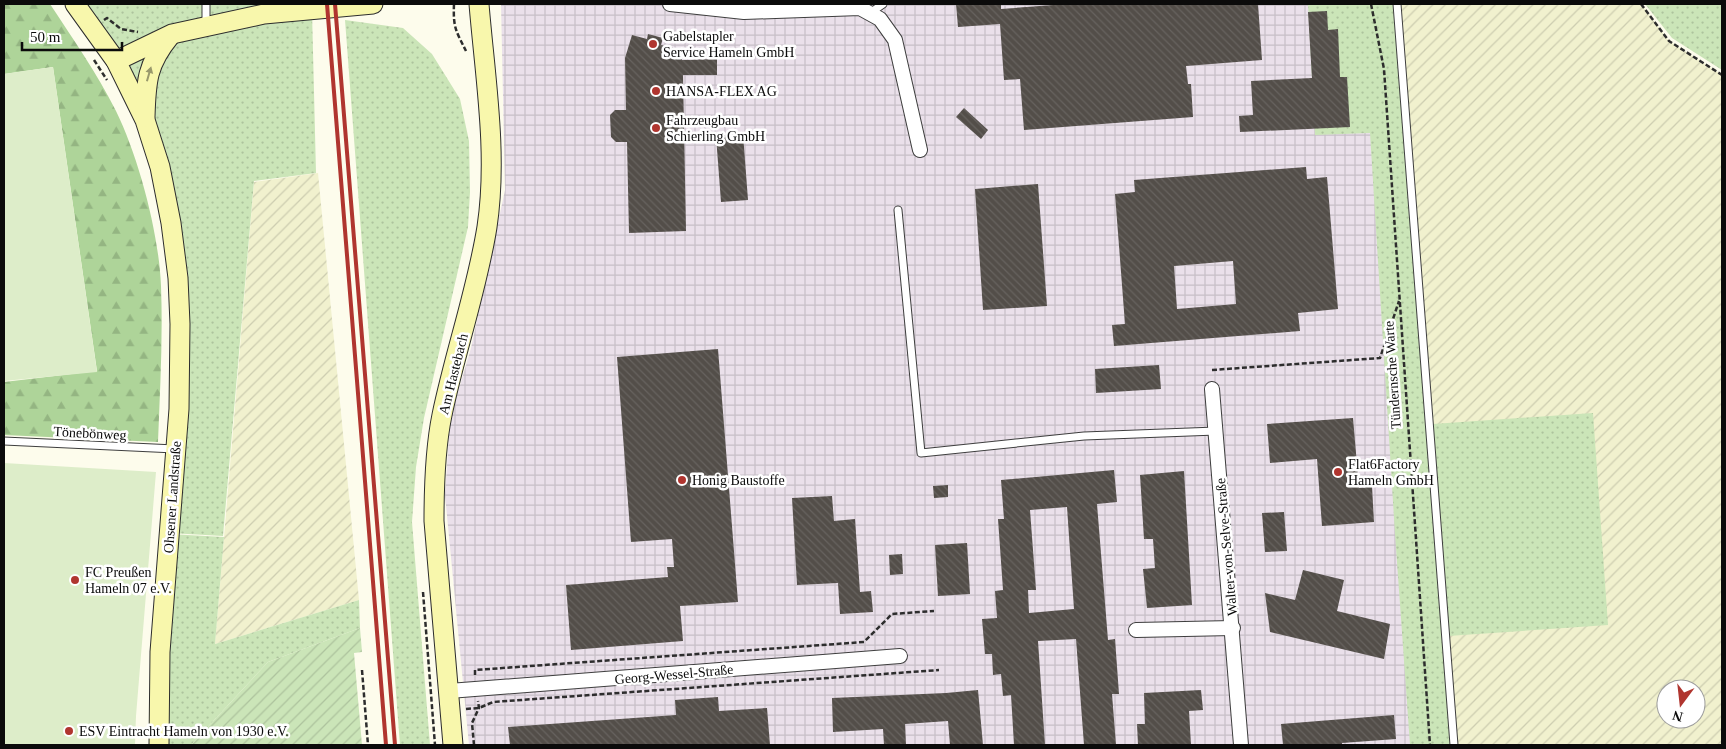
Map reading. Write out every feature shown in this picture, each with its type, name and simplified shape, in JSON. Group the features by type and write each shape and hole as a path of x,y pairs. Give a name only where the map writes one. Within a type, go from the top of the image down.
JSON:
{"main road":[{"path":"75,4 116,61 145,120"},
{"path":"116,61 172,34 264,14 373,4"},
{"name":"Am Hastebach","path":"453,745 434,520 434,499 442,416 466,323 487,226 491,178 490,130 479,4"},
{"path":"145,120 146,86 150,68 158,50 172,34"},
{"name":"Ohsener Landstraße","path":"145,120 160,167 171,223 178,278 180,368 160,652 159,745"}],"street":[{"path":"670,4 744,12 860,8 870,13 880,19 895,40 920,150"},
{"name":"Walter-von-Selve-Straße","path":"1212,389 1242,745"},
{"name":"Walter-von-Selve-Straße","path":"1136,630 1233,628"},
{"name":"Georg-Wessel-Straße","path":"449,691 900,656"}],"lane":[{"path":"206,4 206,27"},
{"path":"870,13 883,4"},
{"path":"1397,4 1454,745"},
{"path":"898,210 921,453 1084,436 1216,431"},
{"name":"Tönebönweg","path":"4,441 175,449"}],"path":[{"path":"454,4 453,21 468,58"},
{"name":"Tündernsche Warte","path":"1371,4 1384,69 1430,745"},
{"path":"1640,4 1669,41 1722,75"},
{"path":"92,28 107,18 121,29 138,32 144,31"},
{"path":"90,52 108,84"},
{"path":"1212,370 1380,358 1400,300"},
{"path":"422,585 435,745"},
{"path":"474,745 472,723 479,708 475,670 864,642 892,614 934,611"},
{"path":"362,670 368,745"},
{"path":"479,708 493,702 939,670"}],"shaded area":[{"path":"501,4 1383,4 1447,745 469,745 445,495 450,419 471,348 505,190"}],"green space":[{"path":"4,4 50,4 109,97 140,173 152,220 161,286 162,325 158,442 4,435 4,382 97,371 53,67 4,74"},
{"path":"78,4 311,4 264,13 117,60"},
{"path":"1308,4 1396,4 1453,745 1410,745 1370,133 1315,135"},
{"path":"1397,4 1641,4 1669,41 1722,75 1722,745 1454,745"},
{"path":"1645,4 1722,4 1722,70 1672,38"},
{"path":"312,11 316,173 254,181 223,536 170,533 171,223 118,62 172,35"},
{"path":"345,20 403,28 432,54 460,99 469,141 470,192 468,227 424,418 416,467 412,522 430,745 400,745"},
{"path":"53,67 97,372 4,381 4,74"},
{"path":"318,173 359,600 215,644 254,182"},
{"path":"1593,413 1608,625 1448,636 1433,424"},
{"name":"FC Preußen Hameln 07 e.V.","path":"4,463 156,472 135,745 4,745"},
{"path":"169,534 224,537 215,644 359,600 360,628 268,662 191,745 159,745"},
{"path":"360,628 362,652 354,653 362,745 191,745 268,662"}],"building":[{"path":"956,4 1001,4 1001,9 1067,4 1258,4 1262,60 1186,66 1188,84 1191,84 1193,117 1024,130 1020,79 1004,80 1000,24 958,27"},
{"path":"1327,11 1328,30 1338,29 1340,77 1347,77 1350,127 1240,132 1239,116 1253,115 1251,81 1312,78 1308,12"},
{"path":"648,34 663,38 661,45 677,49 674,57 682,57 682,60 717,59 717,75 683,75 686,231 629,233 627,142 616,142 611,137 610,115 615,110 626,110 625,58 632,35 647,39"},
{"path":"964,108 988,130 981,139 956,117"},
{"path":"743,134 748,200 721,202 716,136"},
{"path":"1306,167 1307,179 1327,177 1338,309 1298,313 1300,331 1114,346 1112,325 1125,324 1115,194 1135,192 1134,180","holes":["1233,261 1236,304 1177,309 1174,266"]},
{"path":"1038,184 1047,306 983,310 975,189"},
{"path":"718,349 738,602 680,606 683,641 571,650 566,585 668,577 667,567 674,567 672,539 631,542 617,357"},
{"path":"1159,365 1161,389 1096,393 1095,369"},
{"path":"1353,418 1359,488 1372,486 1374,522 1322,526 1317,459 1270,463 1267,424"},
{"path":"1114,470 1117,502 1097,504 1108,640 1115,639 1119,694 1112,694 1116,745 1084,745 1076,639 1038,641 1045,745 1014,745 1011,695 1003,696 1001,674 993,675 992,654 985,654 982,619 997,618 995,591 1003,590 998,519 1004,519 1001,480","holes":["1067,507 1074,609 1029,613 1028,590 1036,590 1030,510"]},
{"path":"1184,471 1192,605 1147,608 1143,569 1155,568 1153,539 1144,539 1140,475"},
{"path":"948,485 948,497 934,498 933,486"},
{"path":"832,496 834,521 855,519 860,592 871,591 873,612 840,614 838,583 797,585 792,498"},
{"path":"1284,512 1287,551 1265,552 1262,513"},
{"path":"967,543 970,594 938,596 935,545"},
{"path":"902,554 903,574 890,575 889,555"},
{"path":"1303,570 1344,580 1337,611 1390,624 1384,659 1270,632 1265,593 1295,600"},
{"path":"978,690 983,745 950,745 948,721 905,724 906,745 884,745 883,729 833,732 832,698"},
{"path":"1201,690 1203,710 1189,711 1191,745 1138,745 1137,724 1145,724 1144,693"},
{"path":"718,697 719,711 767,708 770,745 510,745 508,727 676,715 675,700"},
{"path":"1394,715 1396,739 1342,743 1342,745 1283,745 1281,724"}],"railway":[{"path":"327,4 386,745"},
{"path":"335,4 395,745"}],"place":[{"name":"Gabelstapler Service Hameln GmbH","path":"653,44"},
{"name":"HANSA-FLEX AG","path":"656,91"},
{"name":"Fahrzeugbau Schierling GmbH","path":"656,128"},
{"name":"Flat6Factory Hameln GmbH","path":"1338,472"},
{"name":"Honig Baustoffe","path":"682,480"},
{"name":"FC Preußen Hameln 07 e.V.","path":"75,580"},
{"name":"ESV Eintracht Hameln von 1930 e.V.","path":"69,731"}]}
